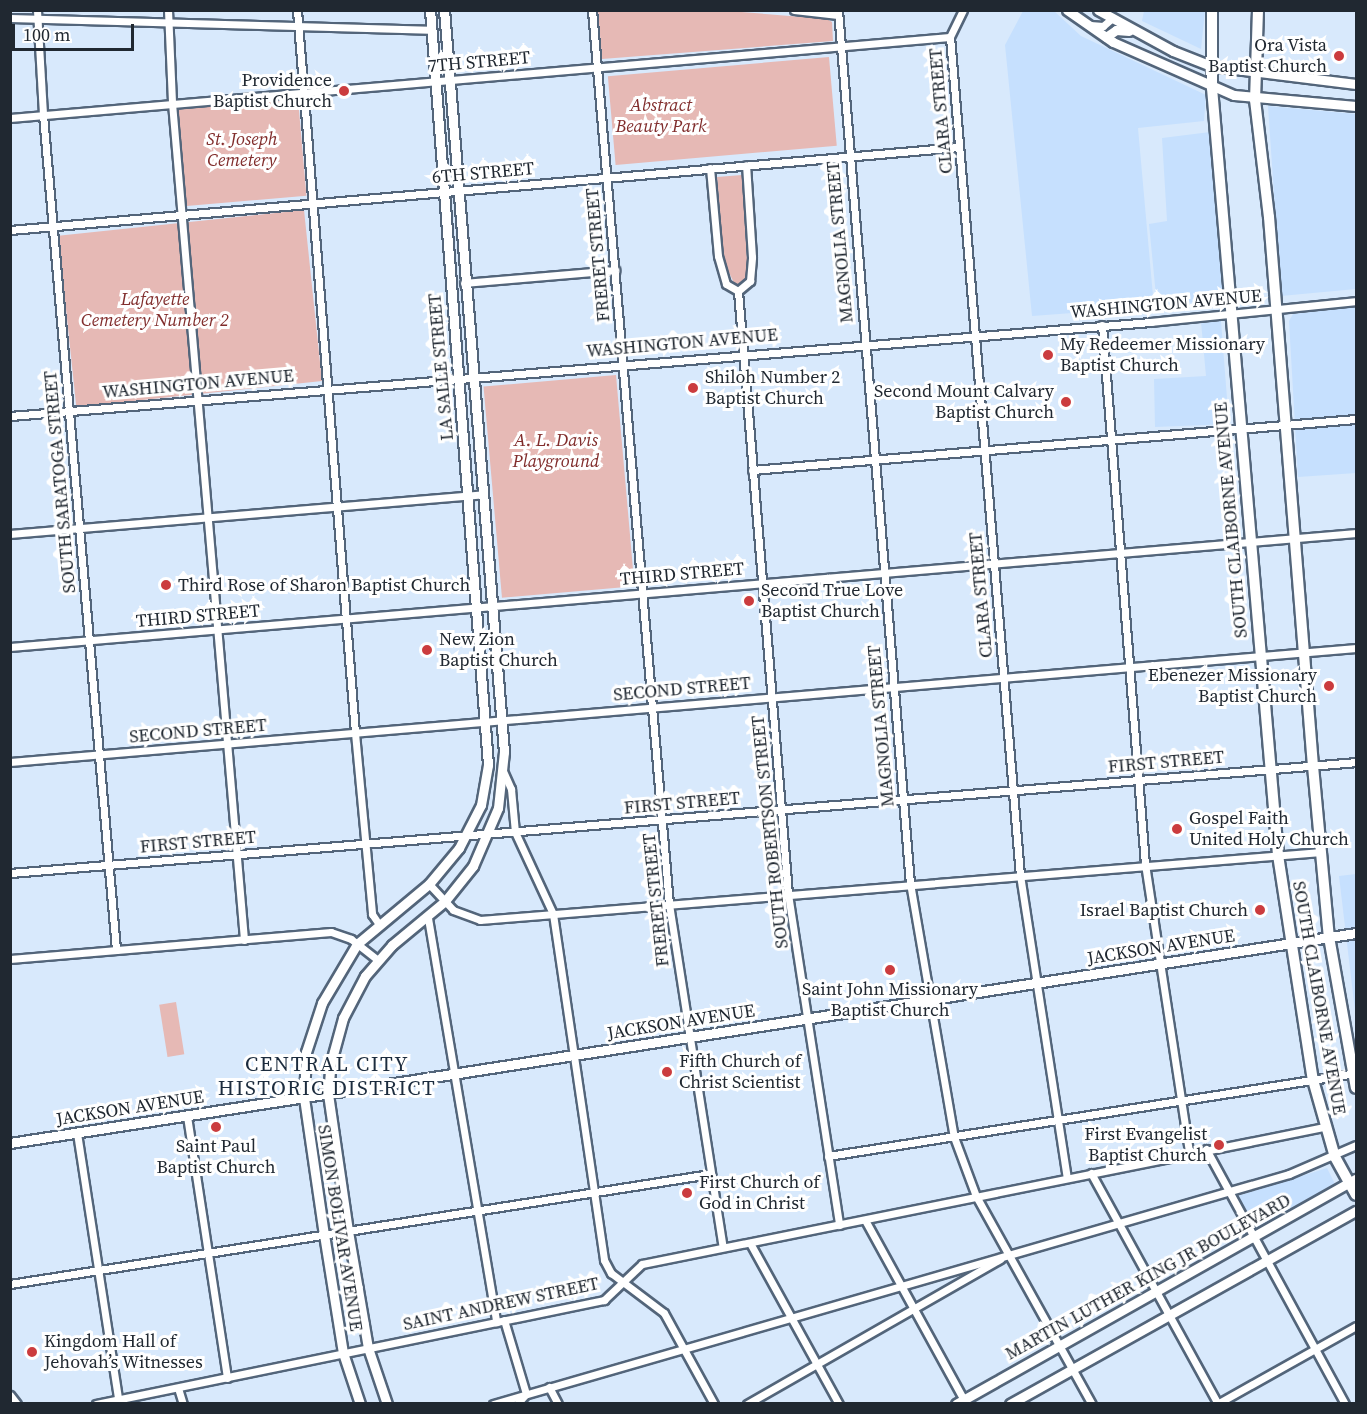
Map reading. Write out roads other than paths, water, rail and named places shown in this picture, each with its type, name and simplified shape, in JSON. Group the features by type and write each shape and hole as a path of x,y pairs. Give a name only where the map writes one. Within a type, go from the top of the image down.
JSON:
{"main road":[{"name":"SOUTH CLAIBORNE AVENUE","path":"1212,10 1212,87 1267,768 1278,855 1313,1080 1324,1127 1335,1157 1353,1181 1356,1195"},
{"name":"SOUTH CLAIBORNE AVENUE","path":"1258,10 1255,100 1276,308 1313,766 1329,937 1356,1088"}],"street":[{"path":"168,10 172,103 229,744 244,940"},
{"path":"297,10 355,733 372,914 378,923"},
{"name":"LA SALLE STREET","path":"430,10 429,30 442,191 488,722"},
{"name":"LA SALLE STREET","path":"444,10 456,190 502,719"},
{"name":"FRERET STREET","path":"592,10 669,904 723,1247"},
{"path":"794,10 838,13"},
{"name":"CLARA STREET","path":"963,10 950,37 1020,875 1066,1177"},
{"path":"1067,10 1084,25 1106,37 1212,87 1255,100 1356,106"},
{"path":"1098,10 1137,33 1211,66 1255,74 1356,84"},
{"name":"MAGNOLIA STREET","path":"838,13 909,883 954,1137 975,1196 1092,1404"},
{"path":"10,18 37,14 167,22 297,24 429,30"},
{"name":"SOUTH SARATOGA STREET","path":"37,14 43,115 116,950"},
{"path":"1084,25 1103,26 1111,19"},
{"path":"1106,37 1116,30 1137,33"},
{"name":"7TH STREET","path":"10,118 950,37"},
{"name":"6TH STREET","path":"10,230 958,147"},
{"path":"710,168 718,255 726,284 738,291 750,281 752,257 746,165"},
{"path":"464,283 615,270"},
{"name":"SOUTH ROBERTSON STREET","path":"738,291 788,894 839,1225"},
{"name":"WASHINGTON AVENUE","path":"10,416 743,353 975,336 1356,301"},
{"path":"1102,325 1145,864 1189,1152"},
{"path":"752,470 1356,419"},
{"path":"10,534 483,494"},
{"name":"THIRD STREET","path":"10,647 1356,533"},
{"name":"SECOND STREET","path":"10,762 1356,648"},
{"name":"SIMON BOLIVAR AVENUE","path":"387,1404 368,1348 328,1094 340,1026 353,996 378,960 445,901 473,866 490,833 503,770 502,719"},
{"name":"SIMON BOLIVAR AVENUE","path":"360,1404 343,1353 324,1235 304,1098 306,1052 314,1023 331,984 357,944 378,923 429,884 467,834 486,784 488,722"},
{"name":"FIRST STREET","path":"10,873 1356,762"},
{"path":"503,770 511,789 515,832 552,914 571,1054 604,1260 624,1283 659,1308 714,1404"},
{"path":"429,884 445,901 471,919 1145,864 1321,852"},
{"path":"428,918 495,1322"},
{"path":"10,959 331,932 357,944 378,960"},
{"name":"JACKSON AVENUE","path":"10,1143 1356,933"},
{"path":"828,1156 1354,1074"},
{"path":"187,1116 227,1378"},
{"name":"SAINT ANDREW STREET","path":"96,1404 604,1300 642,1264 1189,1152 1324,1127"},
{"path":"77,1133 118,1399"},
{"path":"493,1404 683,1347 901,1287 1116,1222 1227,1192 1335,1157 1356,1145"},
{"path":"1206,1149 1252,1239 1345,1404"},
{"path":"1091,1173 1155,1294 1218,1403 1356,1326"},
{"path":"10,1284 710,1174"},
{"name":"MARTIN LUTHER KING JR BOULEVARD","path":"962,1402 1353,1181"},
{"path":"1010,1404 1356,1211"},
{"path":"865,1220 962,1402"},
{"path":"750,1243 839,1404"},
{"path":"747,1404 1008,1254"},
{"path":"504,1320 526,1394"},
{"path":"549,1387 558,1404"},
{"path":"178,1388 183,1404"},
{"path":"517,1404 526,1394"},
{"path":"10,1395 17,1404"}],"place":[{"name":"Ora Vista Baptist Church","path":"1339,56"},
{"name":"Providence Baptist Church","path":"344,91"},
{"name":"My Redeemer Missionary Baptist Church","path":"1048,355"},
{"name":"Shiloh Number 2 Baptist Church","path":"693,388"},
{"name":"Second Mount Calvary Baptist Church","path":"1066,402"},
{"name":"Third Rose of Sharon Baptist Church","path":"166,585"},
{"name":"Second True Love Baptist Church","path":"749,601"},
{"name":"New Zion Baptist Church","path":"427,650"},
{"name":"Ebenezer Missionary Baptist Church","path":"1329,686"},
{"name":"Gospel Faith United Holy Church","path":"1177,829"},
{"name":"Israel Baptist Church","path":"1260,910"},
{"name":"Saint John Missionary Baptist Church","path":"890,970"},
{"name":"Fifth Church of Christ Scientist","path":"667,1072"},
{"name":"Saint Paul Baptist Church","path":"216,1127"},
{"name":"First Evangelist Baptist Church","path":"1219,1145"},
{"name":"First Church of God in Christ","path":"687,1193"},
{"name":"Kingdom Hall of Jehovah’s Witnesses","path":"32,1352"}],"district":[{"name":"CENTRAL CITY HISTORIC DISTRICT","path":"327,1076"}],"park label":[{"name":"Abstract Beauty Park","path":"661,116"},
{"name":"St. Joseph Cemetery","path":"242,150"},
{"name":"Lafayette Cemetery Number 2","path":"155,310"},
{"name":"A. L. Davis Playground","path":"556,451"}]}
